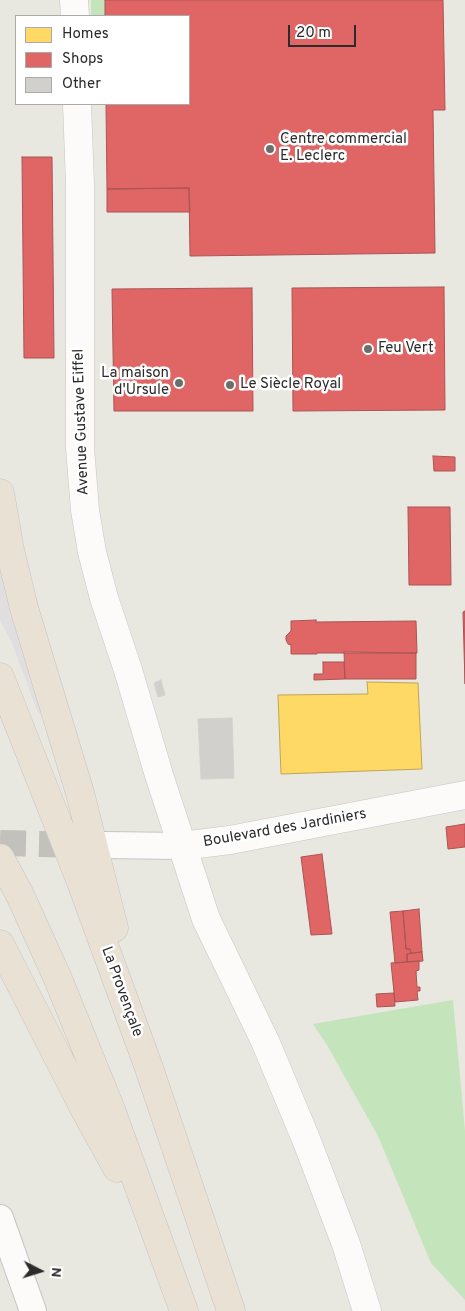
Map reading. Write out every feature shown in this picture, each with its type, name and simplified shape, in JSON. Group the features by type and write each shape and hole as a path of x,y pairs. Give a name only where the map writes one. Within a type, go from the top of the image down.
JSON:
{"highway":[{"path":"0,493 10,550 24,608 80,793 149,1068"},
{"name":"La Provençale","path":"0,677 81,882 149,1068 231,1311"},
{"path":"0,858 20,895 58,978 111,1110 184,1311"},
{"path":"0,944 86,1112 157,1239"}],"street":[{"path":"74,0 75,15"},
{"name":"Avenue Gustave Eiffel","path":"78,105 80,185 80,448 85,510 92,552 104,598 206,919 265,1041 306,1138 346,1244 368,1311"},
{"name":"Boulevard des Jardiniers","path":"104,845 182,846 230,840 465,795"},
{"path":"0,1218 33,1311"}],"shaded area":[{"path":"0,551 44,715 38,713 12,643 0,620"}],"green space":[{"path":"91,0 105,0 105,15 91,15"},
{"path":"453,1000 465,1131 465,1300 431,1263 378,1136 327,1045 313,1024"}],"building: Homes":[{"path":"367,682 418,683 422,769 281,774 278,695 368,694"}],"building: Shops":[{"name":"Centre commercial E. Leclerc","path":"105,0 443,0 445,110 433,110 435,253 190,256 189,188 107,189 106,105 190,105 190,15 105,15"},
{"path":"22,157 52,157 54,358 24,358"},
{"path":"189,188 190,212 107,212 107,189"},
{"name":"Feu Vert","path":"444,287 445,410 293,411 292,288"},
{"path":"252,288 253,411 114,411 112,289"},
{"path":"433,456 455,457 455,471 434,471"},
{"path":"408,507 450,507 451,585 409,585"},
{"path":"465,611 465,684 463,612"},
{"path":"316,620 316,622 416,621 417,653 291,654 291,645 288,644 286,636 291,631 291,621"},
{"path":"344,652 416,653 416,679 345,679"},
{"path":"323,662 344,662 345,679 314,680 314,674 323,674"},
{"path":"465,824 465,847 448,849 446,827"},
{"path":"322,854 332,934 311,935 301,857"},
{"path":"419,909 422,952 411,953 410,949 406,949 403,911"},
{"path":"403,911 406,949 410,949 411,953 407,954 407,962 395,963 390,912"},
{"path":"422,952 423,961 407,962 407,954"},
{"path":"419,961 419,970 416,971 417,987 420,987 420,991 417,991 418,1000 395,1002 391,963"},
{"path":"394,993 395,1006 377,1007 376,994"}],"building: Other":[{"path":"161,680 165,695 158,697 154,683"},
{"path":"232,718 234,778 201,779 198,719"}],"tunnel":[{"path":"0,843 87,845"}],"place":[{"name":"Centre commercial E. Leclerc","path":"270,149"},
{"name":"Feu Vert","path":"368,349"},
{"name":"La maison d'Ursule","path":"179,383"},
{"name":"Le Siècle Royal","path":"230,385"}]}
